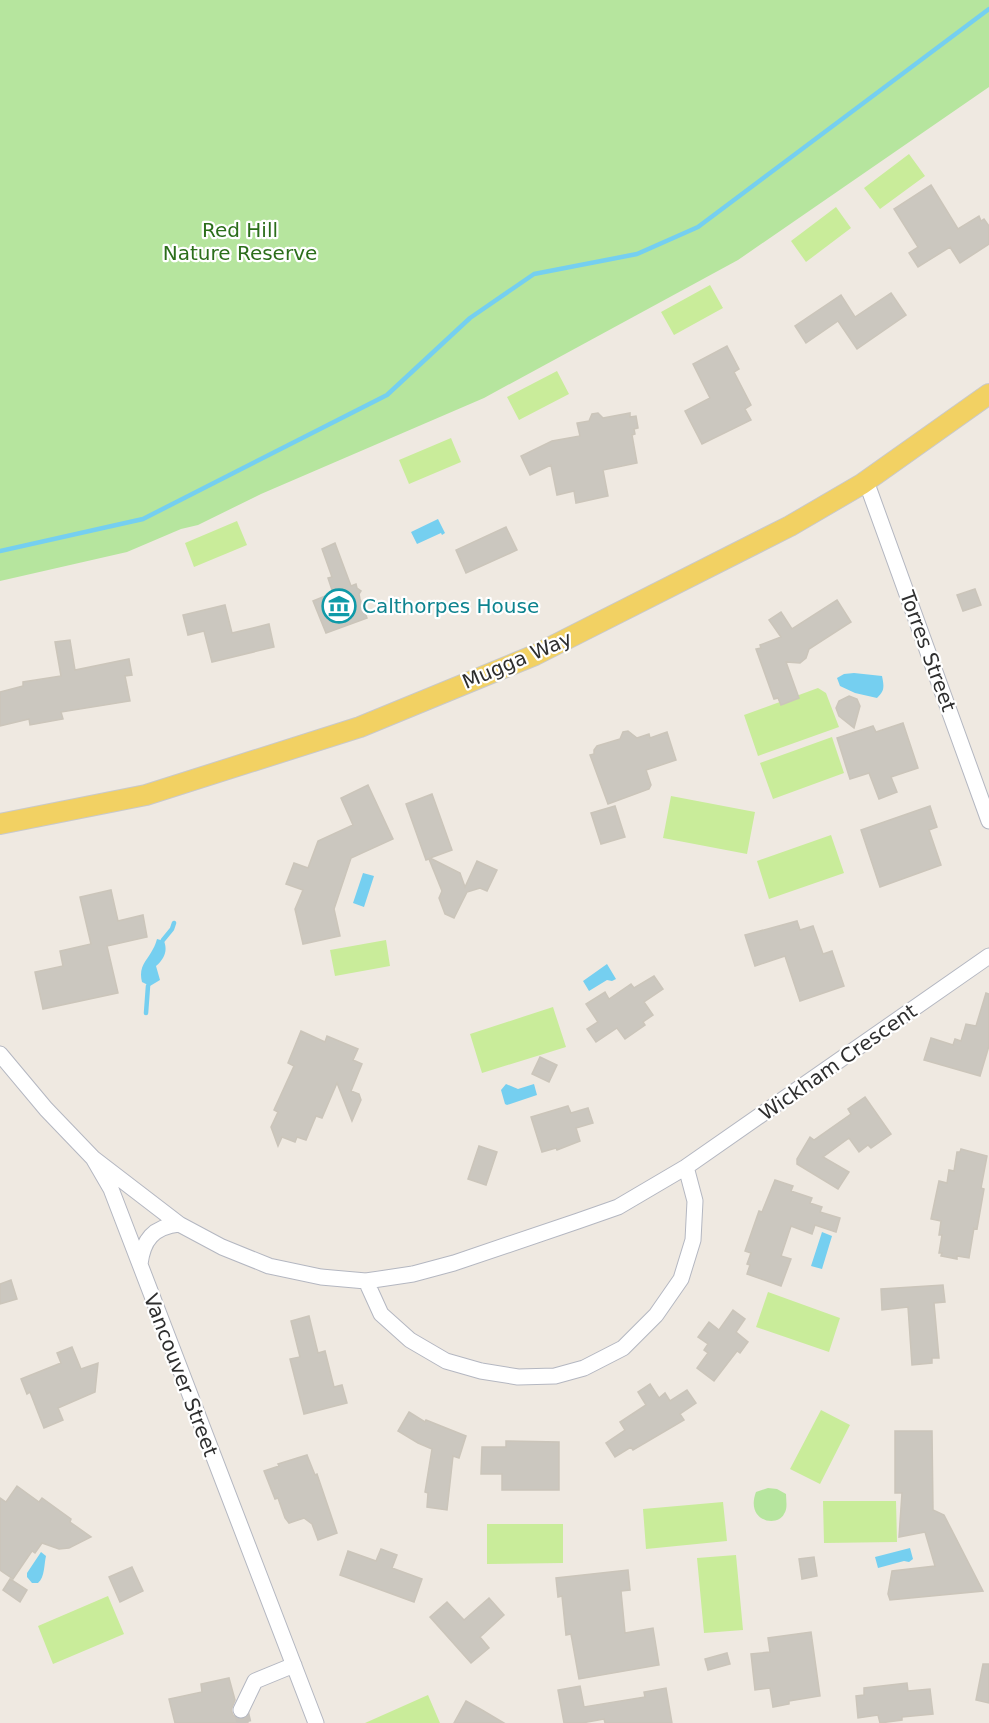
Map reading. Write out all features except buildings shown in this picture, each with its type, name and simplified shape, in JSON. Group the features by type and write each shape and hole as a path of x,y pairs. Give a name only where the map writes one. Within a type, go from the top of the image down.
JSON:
{"main road":[{"name":"Mugga Way","path":"0,824 146,795 360,727 535,656 790,526 866,481 989,394"}],"street":[{"name":"Torres Street","path":"866,481 989,821"},
{"name":"Wickham Crescent","path":"93,1158 179,1224 222,1247 269,1266 321,1277 366,1281 413,1274 453,1263 618,1207 686,1167 989,956"},
{"name":"Vancouver Street","path":"0,1054 46,1109 93,1158 111,1189 316,1723"},
{"path":"366,1281 381,1314 410,1340 446,1361 481,1371 518,1377 555,1376 584,1368 622,1348 656,1315 681,1279 693,1240 695,1201 686,1167"},
{"path":"140,1267 142,1249 147,1240 163,1227 179,1224"},
{"path":"241,1710 255,1681 294,1665"}],"green space":[{"name":"Red Hill Nature Reserve","path":"0,0 989,0 989,87 738,260 484,398 261,494 198,525 181,529 127,552 0,581"},
{"path":"909,154 925,176 880,209 864,188"},
{"path":"836,207 851,228 806,262 791,241"},
{"path":"710,285 723,308 674,335 661,312"},
{"path":"557,371 569,394 519,420 507,397"},
{"path":"451,438 461,462 409,484 399,460"},
{"path":"237,521 247,545 194,567 185,543"},
{"path":"818,688 826,693 839,727 758,756 744,715"},
{"path":"832,737 844,773 773,799 760,763"},
{"path":"671,796 755,812 747,854 663,838"},
{"path":"831,835 844,873 769,899 757,861"},
{"path":"386,940 390,966 335,976 330,950"},
{"path":"553,1007 566,1047 482,1073 470,1034"},
{"path":"768,1292 840,1318 829,1352 756,1327"},
{"path":"821,1410 850,1425 820,1484 790,1469"},
{"path":"768,1488 777,1489 786,1494 785,1512 775,1521 763,1519 755,1510 756,1492"},
{"path":"823,1501 896,1501 897,1542 824,1543"},
{"path":"723,1502 727,1541 646,1549 643,1509"},
{"path":"487,1524 563,1524 563,1563 487,1564"},
{"path":"736,1555 743,1630 704,1633 697,1558"},
{"path":"108,1596 124,1634 53,1664 38,1626"},
{"path":"428,1695 440,1723 365,1723"}],"water":[{"path":"438,519 445,533 417,544 411,532"},
{"path":"844,674 882,676 883,688 880,695 877,698 855,693 840,686 837,678"},
{"path":"363,873 374,876 364,907 353,903"},
{"path":"157,939 164,941 165,951 163,958 156,966 160,980 150,986 142,982 141,972"},
{"path":"607,964 616,979 607,980 589,991 583,981"},
{"path":"506,1084 518,1089 534,1084 537,1095 507,1105 501,1090"},
{"path":"822,1232 832,1236 822,1269 811,1266"},
{"path":"910,1548 913,1559 909,1562 904,1561 878,1568 875,1557"},
{"path":"41,1552 46,1556 43,1574 38,1583 32,1583 27,1573"}],"waterway":[{"path":"0,551 143,519 387,395 470,318 534,274 637,254 698,227 989,9"},
{"path":"163,940 174,923"},
{"path":"146,1013 148,986"}],"tunnel":[{"path":"241,1710 244,1723"}],"place":[{"name":"Calthorpes House","path":"339,606"}]}
